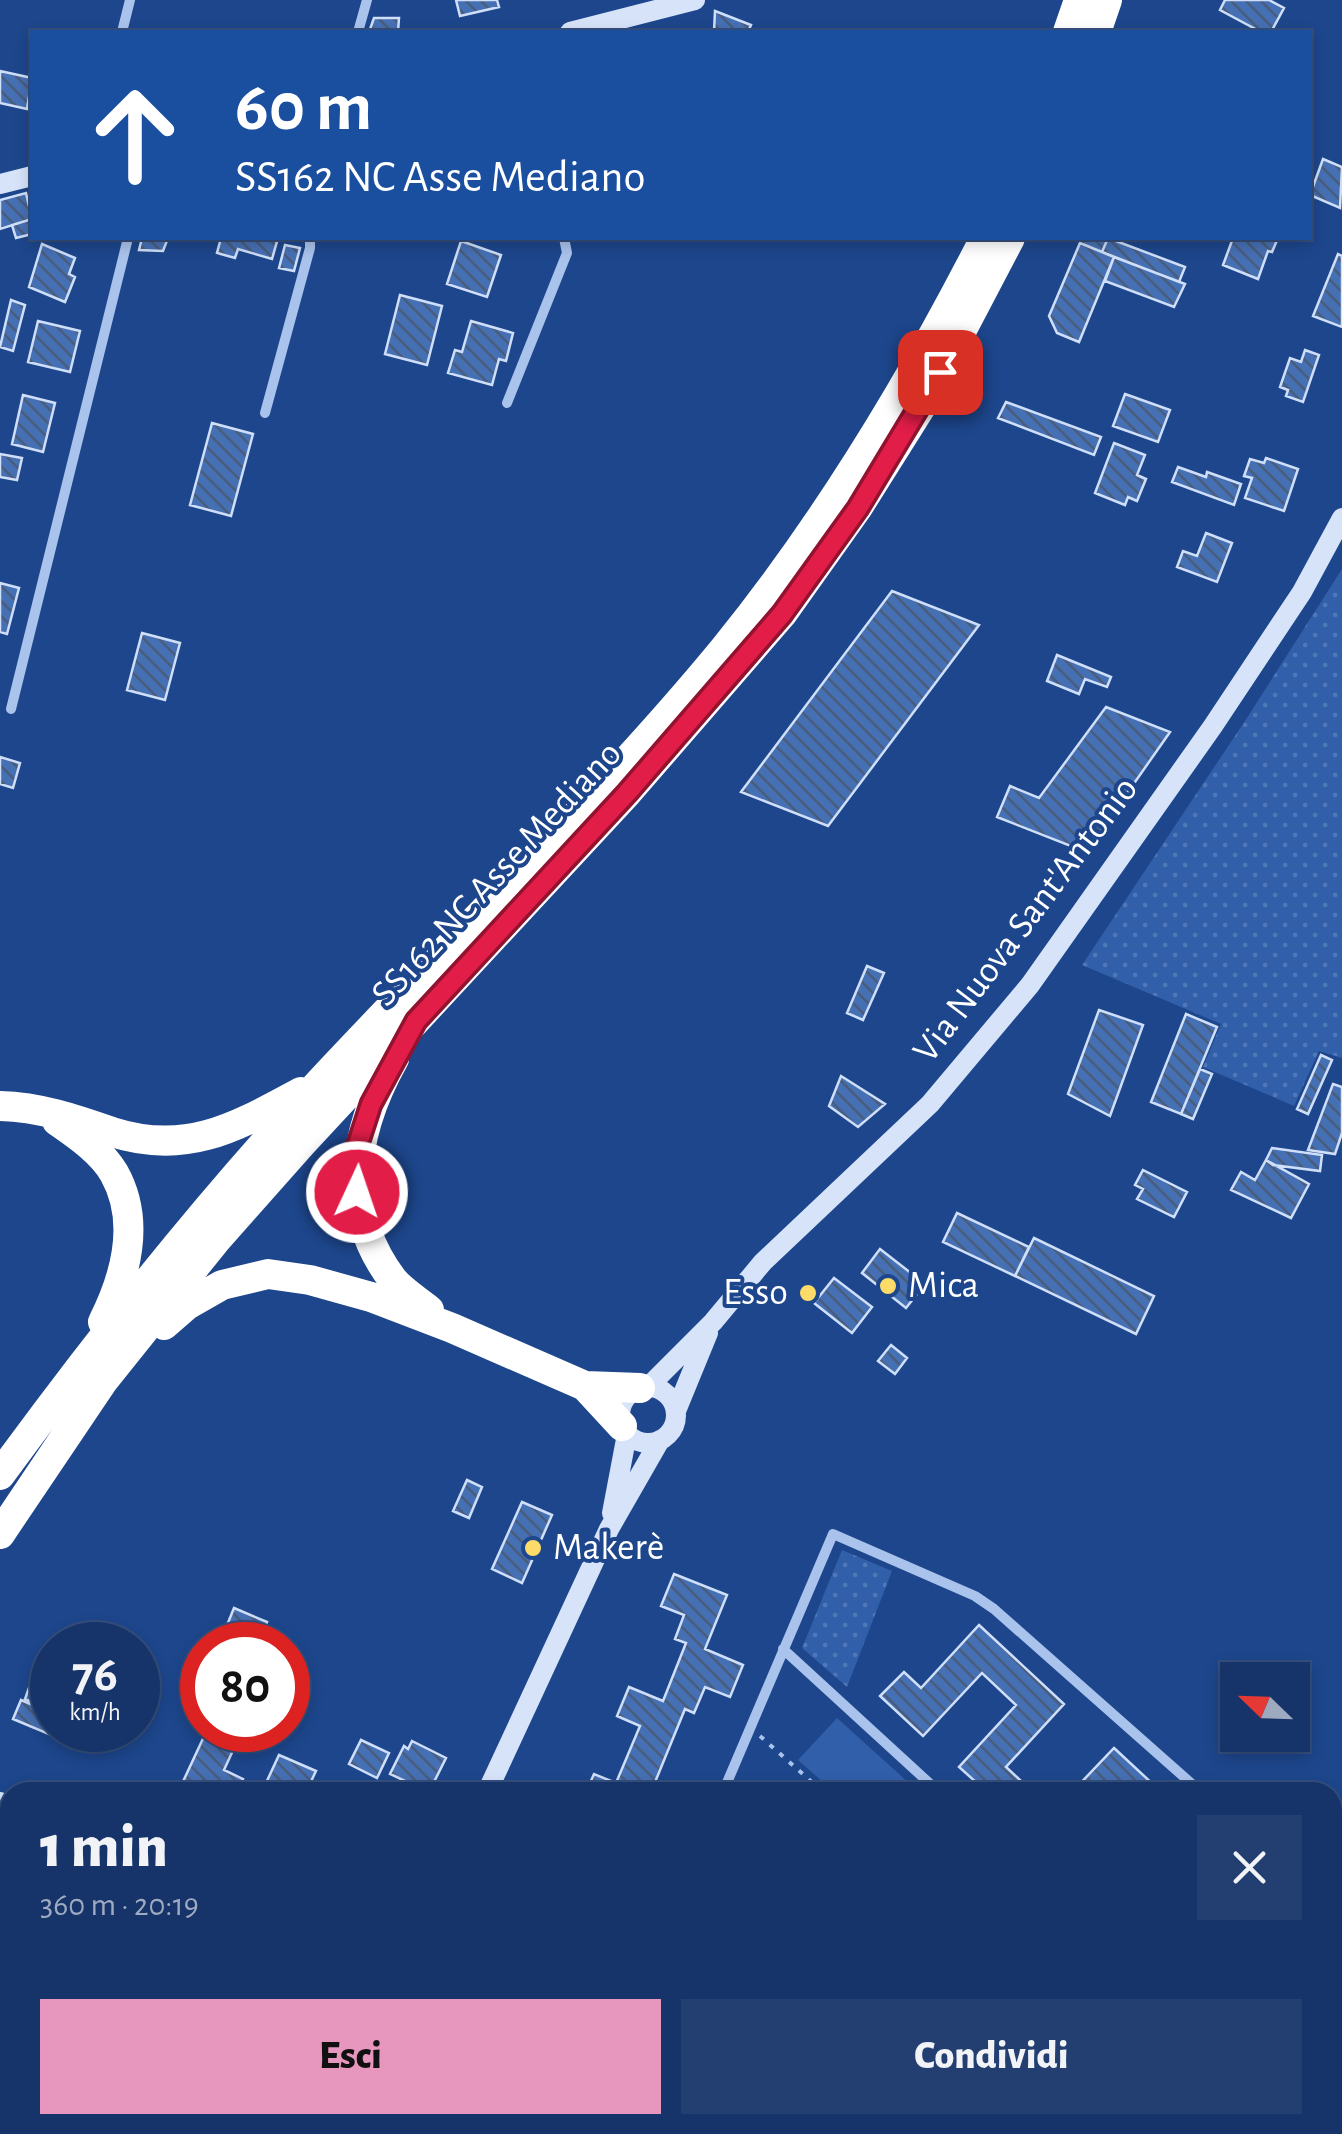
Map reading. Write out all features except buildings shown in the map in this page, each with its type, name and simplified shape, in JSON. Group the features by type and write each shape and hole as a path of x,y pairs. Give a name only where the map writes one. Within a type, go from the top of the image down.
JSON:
{"highway":[{"path":"1071,30 1096,12"},
{"name":"SS162 NC Asse Mediano","path":"0,1534 91,1373 179,1241 321,1081 533,860 724,648 839,494 910,381 984,240"},
{"name":"SS162 NC Asse Mediano","path":"0,1475 627,793 782,614 858,508 924,402 1009,240"},
{"path":"416,1021 371,1104 358,1144 357,1192 370,1238 394,1281 452,1328"},
{"path":"0,1106 70,1116 128,1136 178,1142 210,1137 321,1081"},
{"path":"42,1111 85,1141 114,1171 128,1208 125,1263 91,1373"},
{"path":"91,1373 222,1284 268,1274 310,1280 371,1297 585,1386 644,1387"},
{"path":"585,1386 624,1430"}],"street":[{"path":"122,30 130,0"},
{"path":"359,30 367,0"},
{"path":"578,30 694,0"},
{"path":"0,184 30,176"},
{"path":"11,709 128,240"},
{"path":"265,412 310,240"},
{"path":"506,403 567,254 564,240"},
{"name":"Via Nuova Sant'Antonio","path":"609,1529 624,1430 620,1408 624,1399 644,1387 713,1322 762,1262 930,1104 1030,986 1223,712 1302,592 1342,518"},
{"name":"Via Nuova Sant'Antonio","path":"492,1782 609,1529 660,1440 673,1428 676,1411 713,1322"},
{"path":"644,1387 667,1394 676,1411"},
{"path":"624,1430 642,1442 660,1440"},
{"path":"727,1782 833,1534 975,1596 994,1609 1190,1782"},
{"path":"783,1649 928,1782"}],"path":[{"path":"749,1726 812,1782"}],"shaded area":[{"path":"1342,569 1342,1058 1319,1051 1294,1106 1203,1067 1221,1024 1082,965"},
{"path":"842,1550 892,1571 847,1687 802,1648"},
{"path":"837,1718 908,1782 823,1782 798,1760"}],"place":[{"name":"Mica","path":"888,1286"},
{"name":"Esso","path":"808,1293"},
{"name":"Makerè","path":"533,1548"}],"route":[{"path":"357,1192 358,1144 371,1104 416,1021 627,793 782,614 858,508 940,372"}]}
